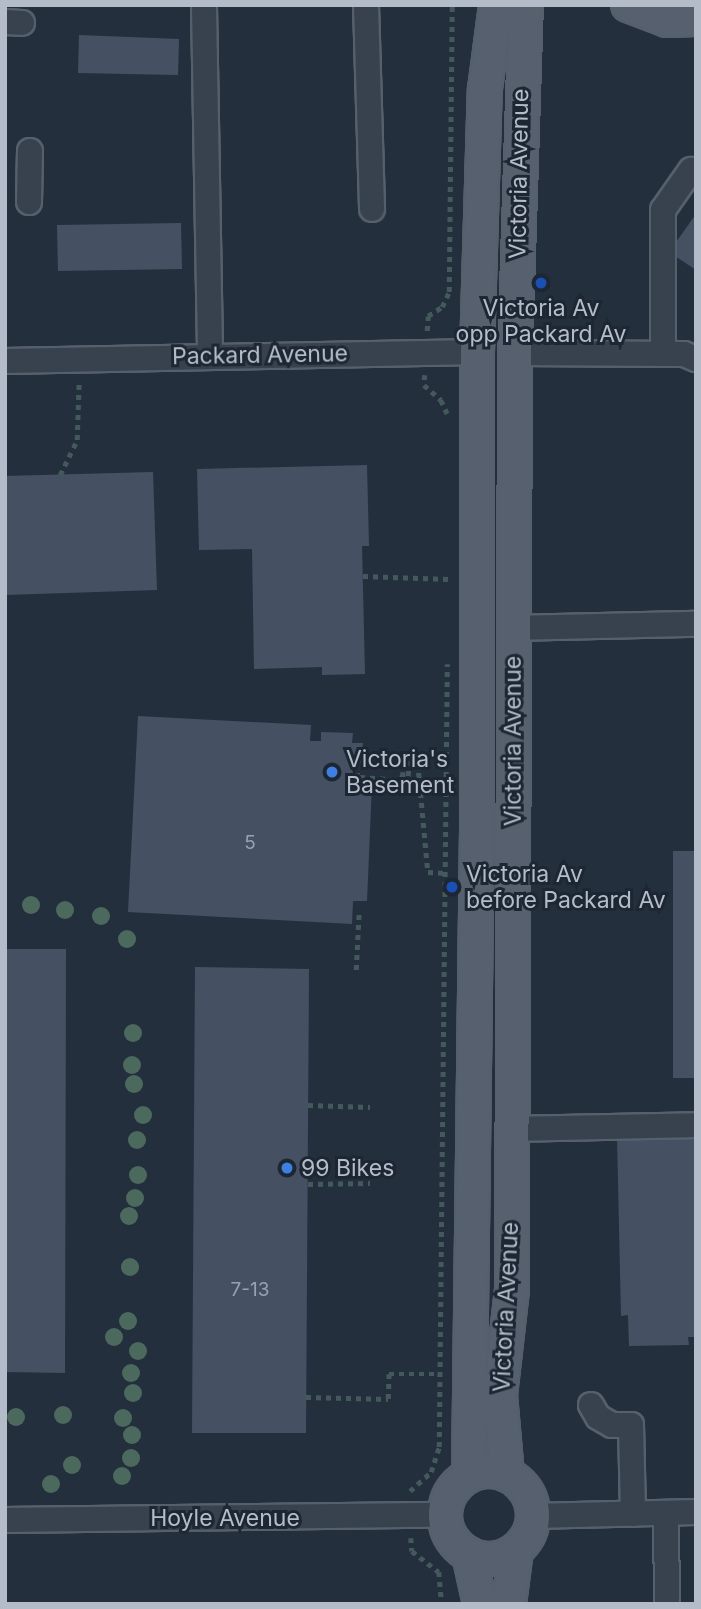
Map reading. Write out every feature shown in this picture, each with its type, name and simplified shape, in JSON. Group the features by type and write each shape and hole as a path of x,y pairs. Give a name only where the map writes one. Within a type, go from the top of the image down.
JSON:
{"main road":[{"path":"476,5 485,89"},
{"name":"Victoria Avenue","path":"469,1475 477,830 477,352 485,89 496,5"},
{"name":"Victoria Avenue","path":"507,1475 499,1395 512,1290 513,628 521,75 526,5"},
{"path":"521,75 548,5"},
{"path":"628,5 667,20 696,18"},
{"path":"681,5 696,18"},
{"name":"Packard Avenue","path":"477,352 516,353"},
{"path":"477,629 513,628"},
{"path":"477,830 512,830"},
{"path":"509,1604 516,1550 531,1529 533,1516 527,1491 507,1475 482,1471 469,1475 452,1492 445,1515 452,1538 469,1554 493,1558 516,1550"},
{"path":"469,1554 480,1604"}],"street":[{"path":"366,5 372,209"},
{"path":"204,6 210,356"},
{"path":"29,202 30,151"},
{"path":"663,354 663,210 691,170"},
{"name":"Packard Avenue","path":"5,361 477,352"},
{"path":"516,353 663,354 696,359"},
{"path":"513,628 696,624"},
{"path":"511,1129 696,1125"},
{"path":"592,1405 598,1417 612,1425 631,1425 632,1514"},
{"path":"533,1516 696,1512"},
{"path":"666,1513 667,1604"},
{"name":"Hoyle Avenue","path":"5,1520 445,1515"}],"path":[{"path":"428,316 442,307 449,292 452,5"},
{"path":"60,475 77,440 80,418 79,359"},
{"path":"424,385 440,400 449,431"},
{"path":"448,565 448,592"},
{"path":"363,576 448,579"},
{"path":"410,1490 431,1472 437,1459 447,662"},
{"path":"360,777 401,780 403,772 403,786 407,786 410,752 417,753 428,872 445,873"},
{"path":"356,970 359,911"},
{"path":"308,1105 370,1107"},
{"path":"308,1184 370,1183"},
{"path":"306,1397 388,1399 389,1374 439,1374"},
{"path":"412,1551 439,1573 442,1604"}],"building":[{"path":"79,35 179,39 178,75 78,73"},
{"path":"696,214 696,270 669,252"},
{"path":"181,223 182,269 58,271 57,225"},
{"path":"367,465 369,546 362,546 365,674 322,675 322,667 254,669 252,549 199,550 197,469"},
{"path":"153,472 157,590 5,595 5,476"},
{"path":"138,716 311,725 310,741 321,741 321,732 353,733 352,743 363,743 362,763 353,762 353,773 360,773 359,784 372,784 367,901 353,901 352,924 128,912"},
{"path":"673,851 696,851 696,1078 673,1078"},
{"path":"5,949 66,949 65,1373 5,1372"},
{"path":"195,967 309,969 306,1433 192,1433"},
{"path":"696,1136 696,1337 688,1337 689,1345 629,1346 628,1315 621,1316 617,1137"}],"place":[{"name":"Victoria Av opp Packard Av","path":"541,283"},
{"name":"Victoria's Basement","path":"332,772"},
{"name":"Victoria Av before Packard Av","path":"452,887"},
{"name":"99 Bikes","path":"287,1168"}]}
